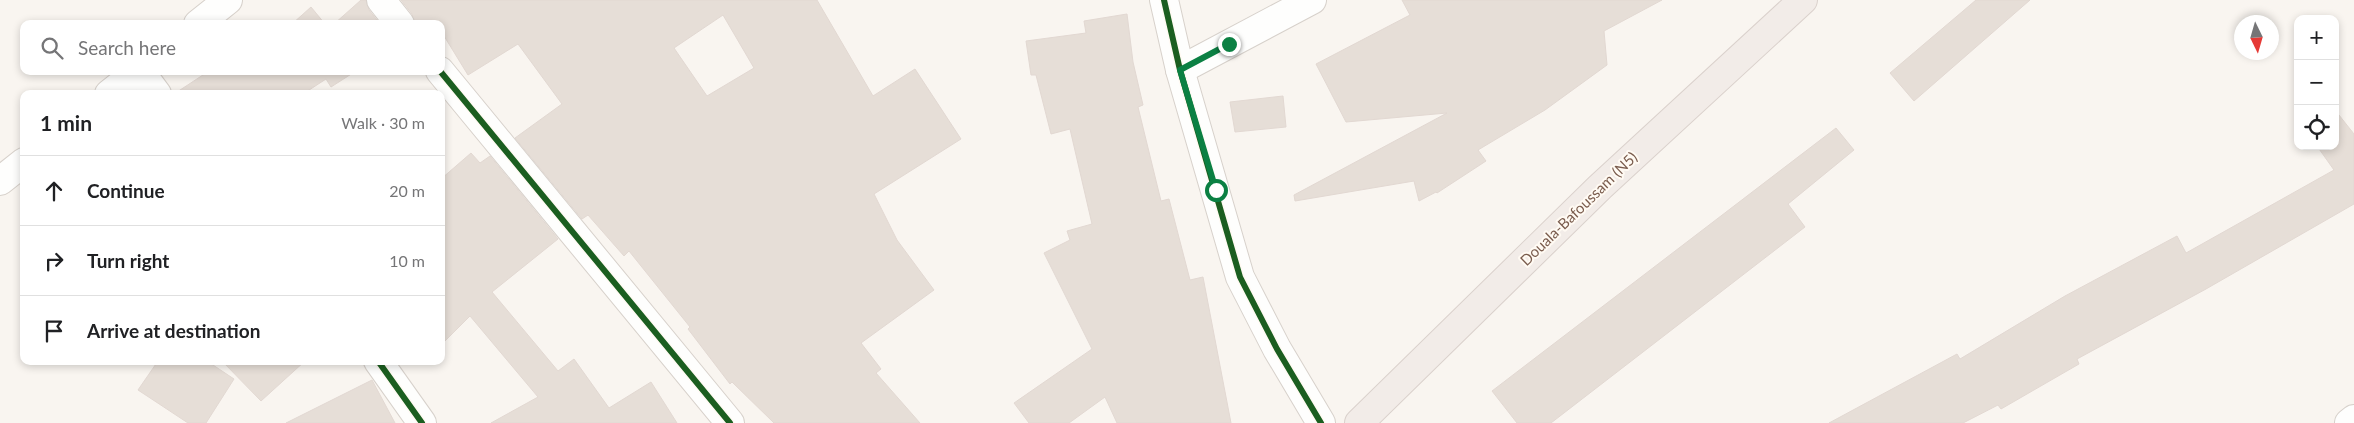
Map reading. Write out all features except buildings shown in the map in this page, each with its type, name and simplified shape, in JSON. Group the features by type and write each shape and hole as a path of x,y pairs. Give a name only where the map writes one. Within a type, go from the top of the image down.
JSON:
{"highway":[{"name":"Douala-Bafoussam (N5)","path":"1359,423 1600,187 1803,0"}],"street":[{"path":"203,20 228,0"},
{"path":"381,0 397,20"},
{"path":"1164,0 1180,70 1240,277 1277,349 1321,423"},
{"path":"1180,70 1312,0"},
{"path":"114,90 134,75"},
{"path":"142,75 154,90"},
{"path":"443,75 730,423"},
{"path":"0,181 20,165"},
{"path":"381,365 422,423"},
{"path":"2349,423 2354,419"}],"cycle path":[{"path":"1164,0 1180,70 1240,277 1277,349 1321,423"},
{"path":"443,75 730,423"},
{"path":"381,365 422,423"}],"route":[{"path":"1216,190 1180,70 1229,44"}]}
